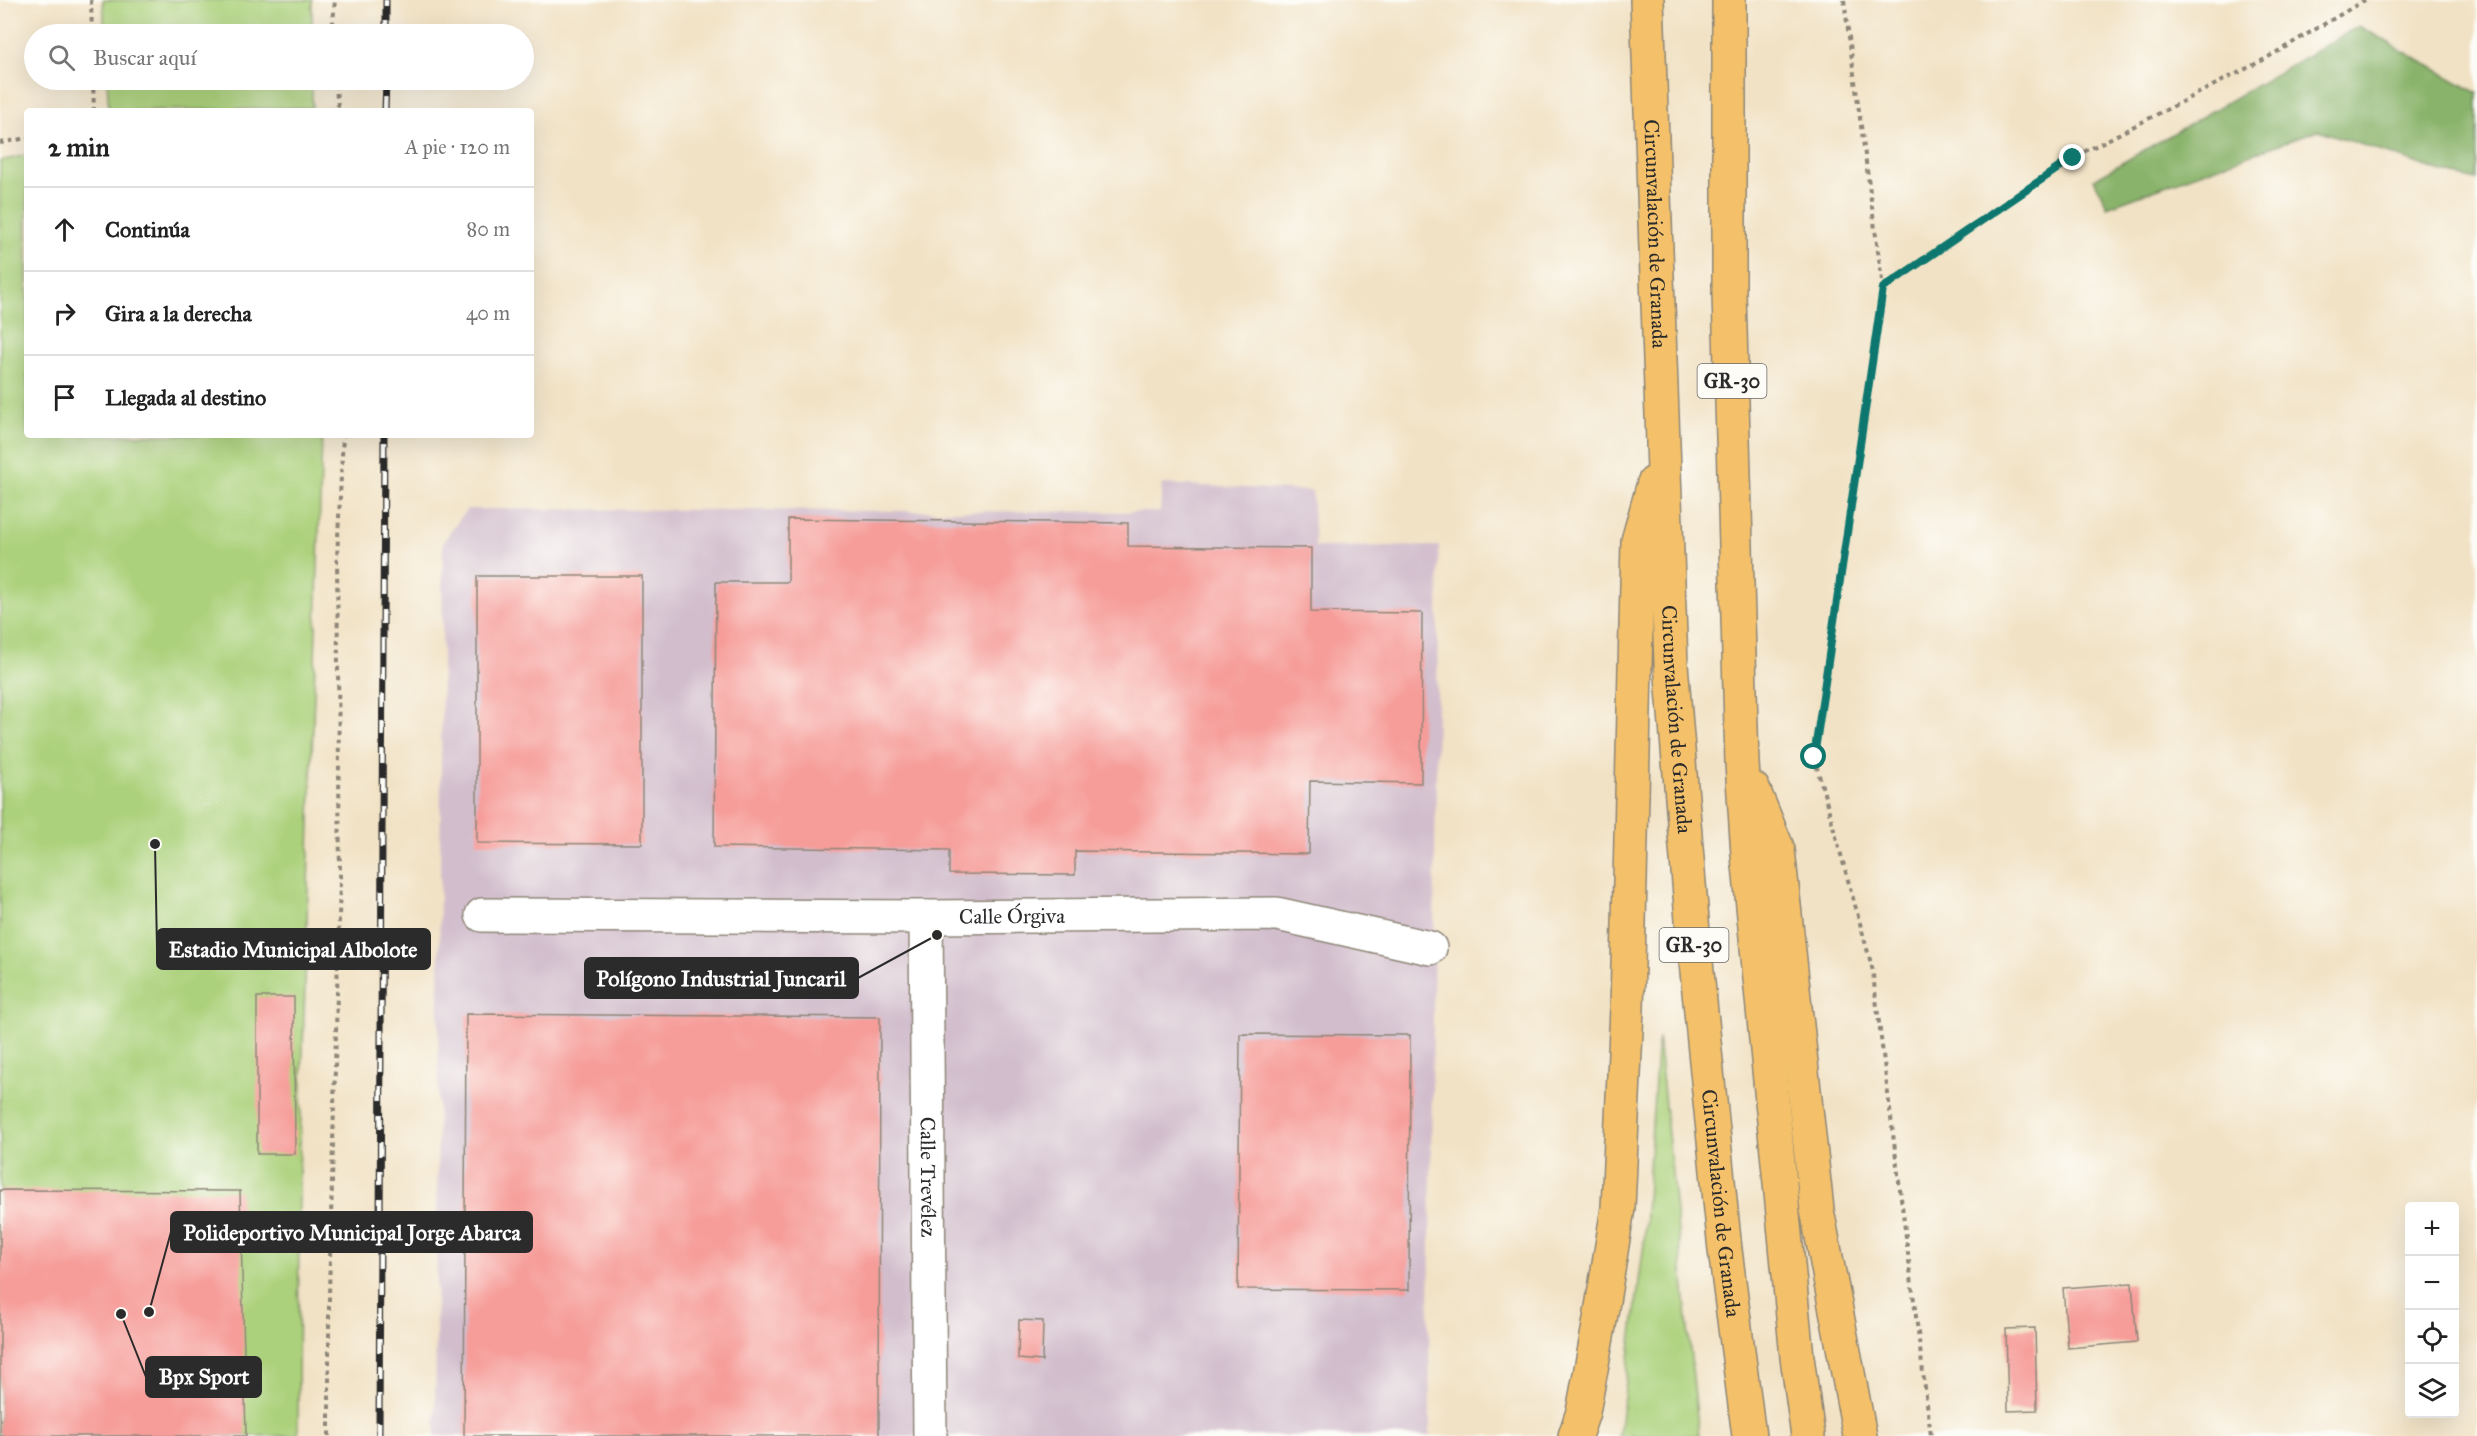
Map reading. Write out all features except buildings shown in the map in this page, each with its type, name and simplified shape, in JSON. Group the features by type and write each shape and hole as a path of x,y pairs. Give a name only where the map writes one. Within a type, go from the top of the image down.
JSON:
{"highway":[{"name":"Circunvalación de Granada","path":"1647,0 1671,664 1693,932 1725,1250 1749,1436"},
{"name":"GR-30","path":"1729,0 1730,293 1742,763 1748,855 1797,1357 1808,1436"},
{"path":"1575,1436 1583,1412 1618,1208 1627,1008 1638,541 1662,452"},
{"path":"1742,763 1778,850 1817,1210 1860,1436"}],"street":[{"name":"Calle Órgiva","path":"482,915 927,917 1277,914 1430,948"},
{"name":"Calle Trevélez","path":"927,917 930,1436"}],"path":[{"path":"91,0 92,24"},
{"path":"333,24 335,0"},
{"path":"1844,0 1883,288 1814,757 1872,966 1931,1436"},
{"path":"1883,288 2073,158 2265,58 2365,0"},
{"path":"93,90 94,108"},
{"path":"335,108 338,106 336,90"},
{"path":"337,100 340,108"},
{"path":"0,143 24,139"},
{"path":"329,1436 329,1294 340,880 337,558 343,438"}],"shaded area":[{"path":"1162,484 1312,491 1315,547 1439,546 1429,1323 1430,1436 435,1436 443,542 467,509 1160,512"}],"green space":[{"path":"103,0 312,0 312,24 104,24"},
{"path":"2359,26 2477,93 2477,180 2442,172 2318,130 2107,207 2094,179"},
{"path":"108,90 312,90 312,108 109,108"},
{"path":"24,156 24,438 322,438 299,1176 298,1436 0,1436 0,161"},
{"path":"1658,1037 1699,1436 1619,1436 1644,1243"}],"railway":[{"path":"386,0 386,24"},
{"path":"385,108 386,90"},
{"path":"379,1436 384,438"}],"place":[{"name":"Estadio Municipal Albolote","path":"155,844"},
{"name":"Polígono Industrial Juncaril","path":"937,935"},
{"name":"Polideportivo Municipal Jorge Abarca","path":"149,1312"},
{"name":"Bpx Sport","path":"121,1314"}],"route":[{"path":"1814,757 1883,288 2073,158"}]}
